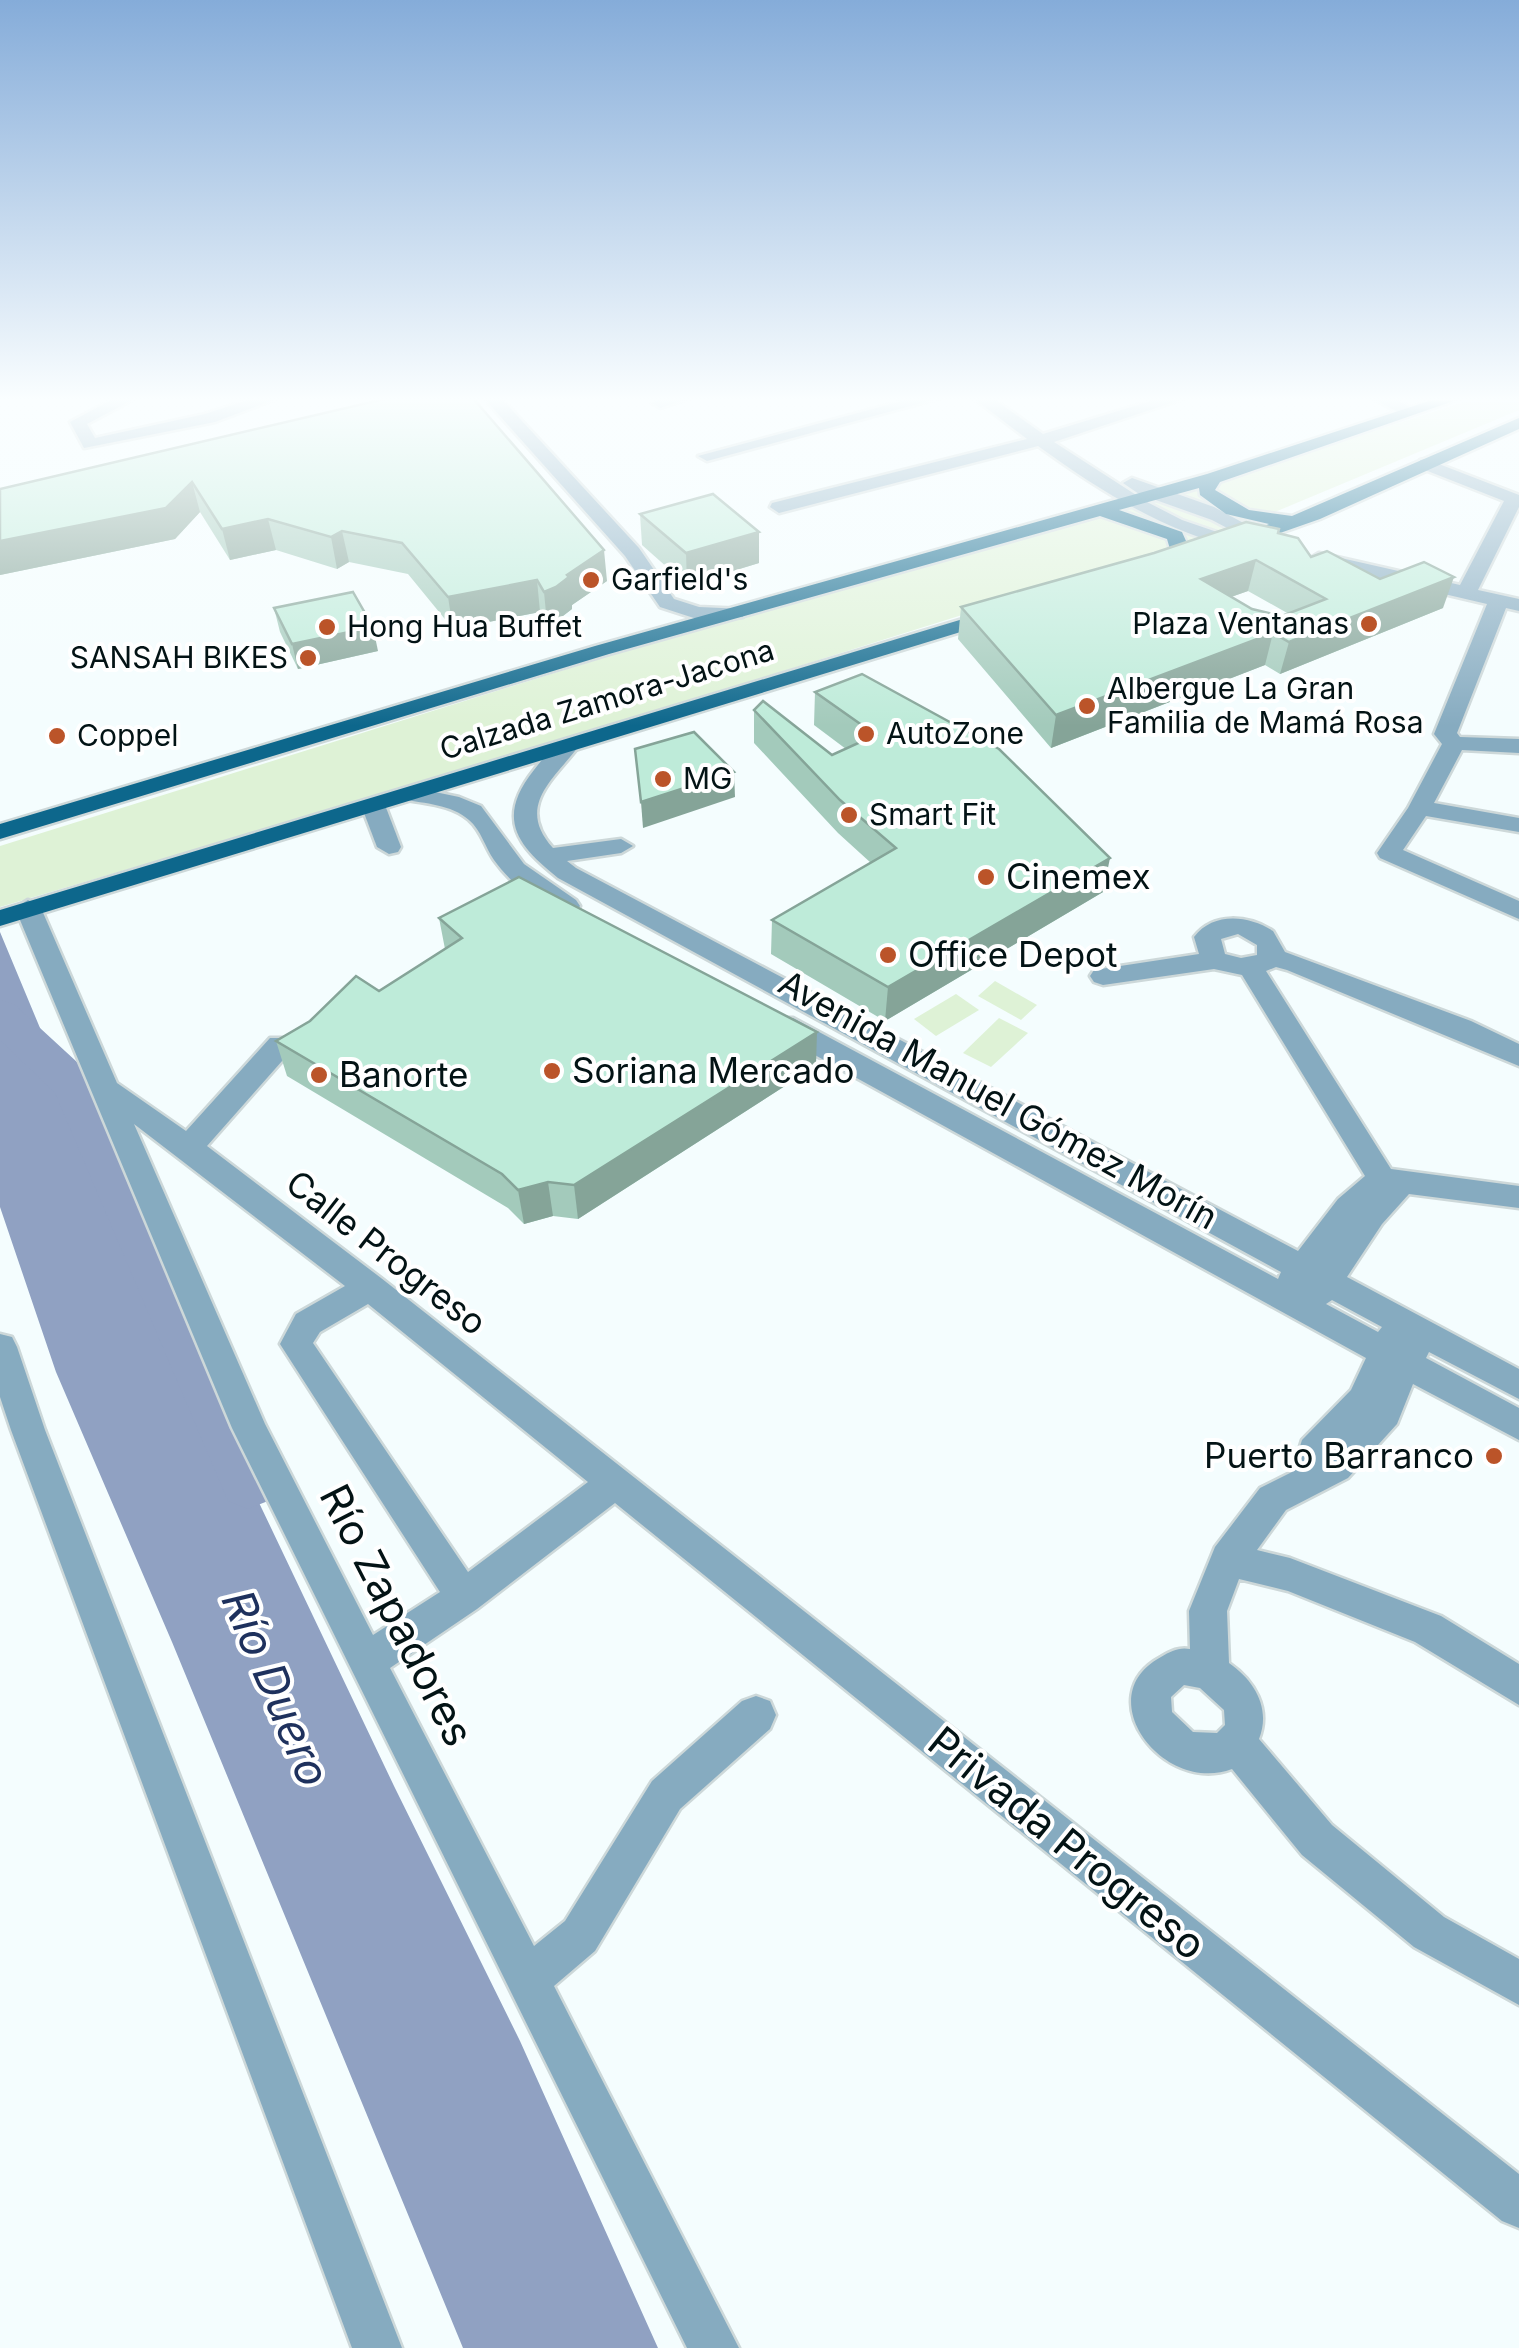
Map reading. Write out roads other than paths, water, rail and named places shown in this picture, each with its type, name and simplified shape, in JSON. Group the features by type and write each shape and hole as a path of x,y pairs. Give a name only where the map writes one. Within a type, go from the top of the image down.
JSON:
{"main road":[{"name":"Calzada Zamora-Jacona","path":"0,832 670,631 1112,507"},
{"path":"1226,507 1293,536"},
{"path":"1144,570 1255,534 1293,536 1347,507"},
{"path":"1100,510 1175,536 1180,550 1169,562"},
{"name":"Calzada Zamora-Jacona","path":"12,914 1026,606"}],"street":[{"path":"568,507 670,631"},
{"path":"591,507 632,552 668,603 697,613 736,613"},
{"path":"1154,507 1184,530 1284,551 1195,507"},
{"path":"1466,593 1512,507"},
{"path":"1293,536 1466,593 1509,602 1420,808 1389,853 1519,911"},
{"path":"611,557 632,552"},
{"path":"568,746 538,778 527,798 522,820 528,839 544,857 622,846"},
{"path":"1448,747 1519,746"},
{"path":"1448,747 1468,817"},
{"path":"411,794 474,812 485,820 509,864 546,894 597,922"},
{"path":"373,805 389,847"},
{"path":"1420,808 1519,825"},
{"name":"Avenida Manuel Gómez Morín","path":"544,857 591,888 1316,1273 1403,1343 1519,1425"},
{"name":"Río Zapadores","path":"12,914 106,1090 249,1428 714,2348"},
{"path":"1214,960 1207,937 1228,926 1258,932 1271,944 1260,962"},
{"path":"1103,976 1214,960 1295,962 1519,1056"},
{"path":"1260,962 1391,1182"},
{"name":"Avenida Manuel Gómez Morín","path":"750,1007 1295,1303 1519,1385"},
{"path":"188,1148 280,1044"},
{"name":"Calle Progreso","path":"106,1090 370,1286 614,1482"},
{"path":"1295,1303 1316,1273 1371,1216 1391,1182"},
{"path":"1391,1182 1519,1197"},
{"path":"370,1286 308,1323 296,1344 464,1598"},
{"path":"1210,1670 1208,1611 1228,1559 1273,1498 1336,1468 1385,1414 1403,1343"},
{"path":"0,1347 369,2344"},
{"path":"367,1661 464,1598 614,1482"},
{"name":"Privada Progreso","path":"614,1482 1519,2204"},
{"path":"1228,1559 1290,1575 1428,1629 1519,1686"},
{"path":"1182,1666 1210,1670 1232,1686 1245,1710 1243,1734 1237,1744 1213,1756 1198,1756 1170,1742 1152,1716 1150,1702 1159,1678 1182,1666"},
{"path":"528,1980 580,1936 666,1794 756,1715"},
{"path":"1237,1744 1317,1840 1429,1932 1519,1983"}],"water":[{"name":"Río Duero","path":"0,932 90,1148 520,2041 658,2348 463,2348 172,1642 56,1372 0,1207"}],"waterway":[{"path":"0,1015 74,1085 248,1484"}],"place":[{"name":"Garfield's","path":"591,580"},
{"name":"Plaza Ventanas","path":"1369,624"},
{"name":"Hong Hua Buffet","path":"327,627"},
{"name":"SANSAH BIKES","path":"308,658"},
{"name":"Albergue La Gran Familia de Mamá Rosa","path":"1087,706"},
{"name":"AutoZone","path":"866,734"},
{"name":"Coppel","path":"57,736"},
{"name":"MG","path":"663,779"},
{"name":"Smart Fit","path":"849,815"},
{"name":"Cinemex","path":"986,877"},
{"name":"Office Depot","path":"888,955"},
{"name":"Soriana Mercado","path":"552,1071"},
{"name":"Banorte","path":"319,1075"},
{"name":"Puerto Barranco","path":"1494,1456"}]}
